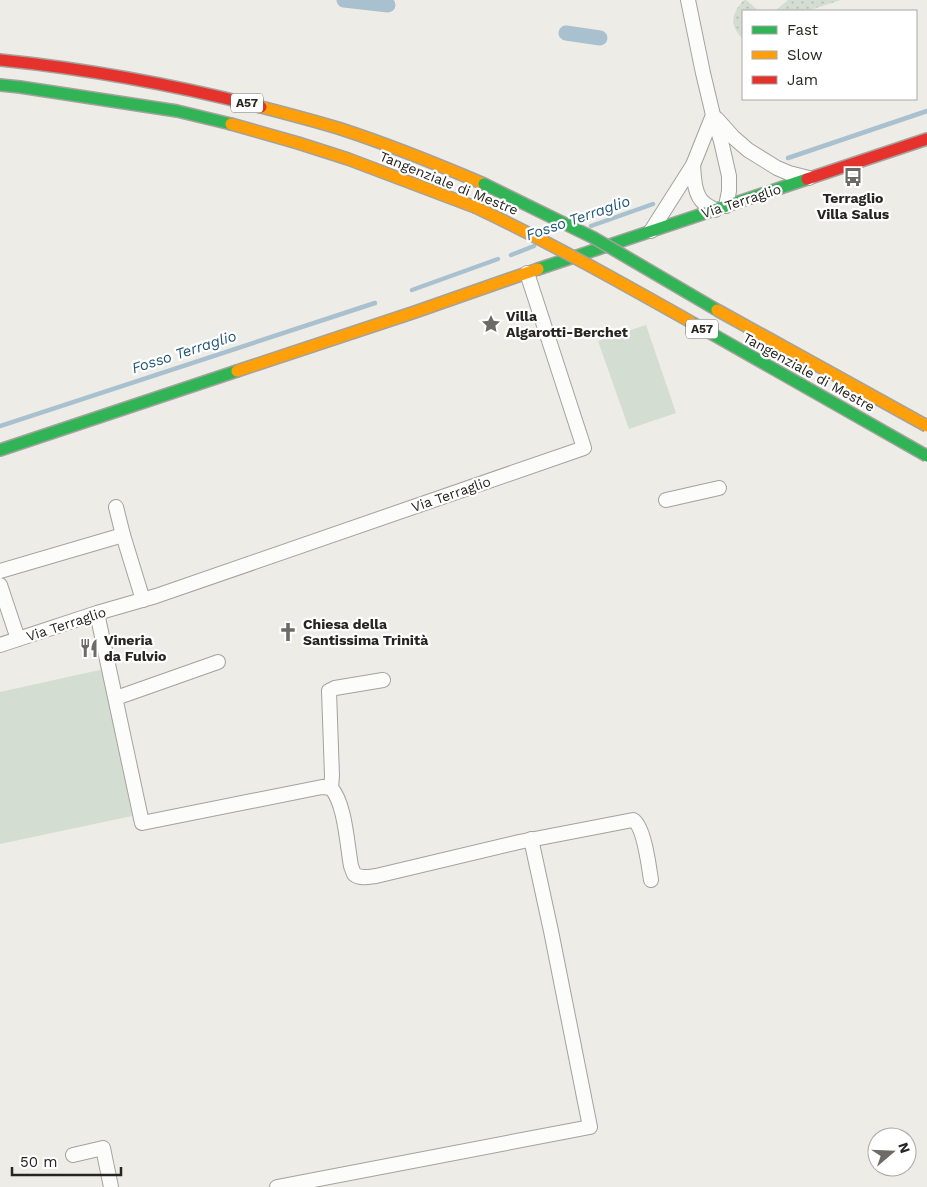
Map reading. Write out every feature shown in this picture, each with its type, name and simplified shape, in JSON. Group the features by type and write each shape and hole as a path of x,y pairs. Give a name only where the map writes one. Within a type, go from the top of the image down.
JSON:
{"main road":[{"name":"Tangenziale di Mestre","path":"0,60 73,69 180,87 300,117 404,151 484,184 594,238 690,295 927,426"},
{"name":"A57","path":"137,69 180,87"},
{"name":"Tangenziale di Mestre","path":"0,85 122,102 212,120 340,156 475,207 520,228 620,282 927,456"},
{"name":"A57","path":"113,113 177,112"},
{"name":"Via Terraglio","path":"0,450 927,139"}],"street":[{"path":"688,0 703,73 729,176 729,190 720,208 704,203 697,192 693,165"},
{"path":"651,231 693,165 713,115"},
{"path":"713,115 733,138 748,150 777,168 810,178"},
{"name":"Via Terraglio","path":"0,645 142,600 584,448 527,273"},
{"path":"666,500 719,488"},
{"path":"116,507 142,600"},
{"path":"0,572 123,535"},
{"name":"Via Terraglio","path":"0,585 18,639"},
{"path":"98,613 142,823 322,787 331,788"},
{"path":"116,698 218,662"},
{"path":"383,680 335,688 329,691 331,788 342,808 351,866 354,874 358,877 376,876 531,840 632,820 636,822 643,835 651,880"},
{"path":"277,1187 590,1127 531,840"},
{"path":"73,1155 104,1148 112,1187"}],"shaded area":[{"path":"746,0 758,10 742,10 742,38 735,29 733,20 736,10"},
{"path":"788,0 841,0 810,10 776,10"},
{"path":"646,325 676,413 629,429 598,341"},
{"path":"104,669 132,816 0,844 0,692"}],"waterway":[{"path":"344,0 388,5"},
{"path":"566,33 600,38"},
{"name":"Fosso Terraglio","path":"788,158 927,111"},
{"name":"Fosso Terraglio","path":"591,226 653,204"},
{"name":"Fosso Terraglio","path":"511,255 534,246"},
{"name":"Fosso Terraglio","path":"412,290 498,259"},
{"name":"Fosso Terraglio","path":"0,426 375,303"}],"traffic: fast":[{"path":"0,85 177,111 231,124"},
{"path":"538,269 807,179"},
{"path":"484,184 594,238 717,310"},
{"path":"691,322 927,456"},
{"path":"0,450 237,371"}],"traffic: slow":[{"path":"261,107 359,135 484,184"},
{"path":"231,124 348,159 475,207"},
{"path":"475,207 557,248 691,322"},
{"path":"237,371 538,269"},
{"path":"717,310 927,426"}],"traffic: jam":[{"path":"0,60 66,68 131,79 261,107"},
{"path":"807,179 927,139"}],"place":[{"name":"Terraglio Villa Salus","path":"853,177"},
{"name":"Villa Algarotti-Berchet","path":"491,324"},
{"name":"Chiesa della Santissima Trinità","path":"288,632"},
{"name":"Vineria da Fulvio","path":"89,648"}]}
